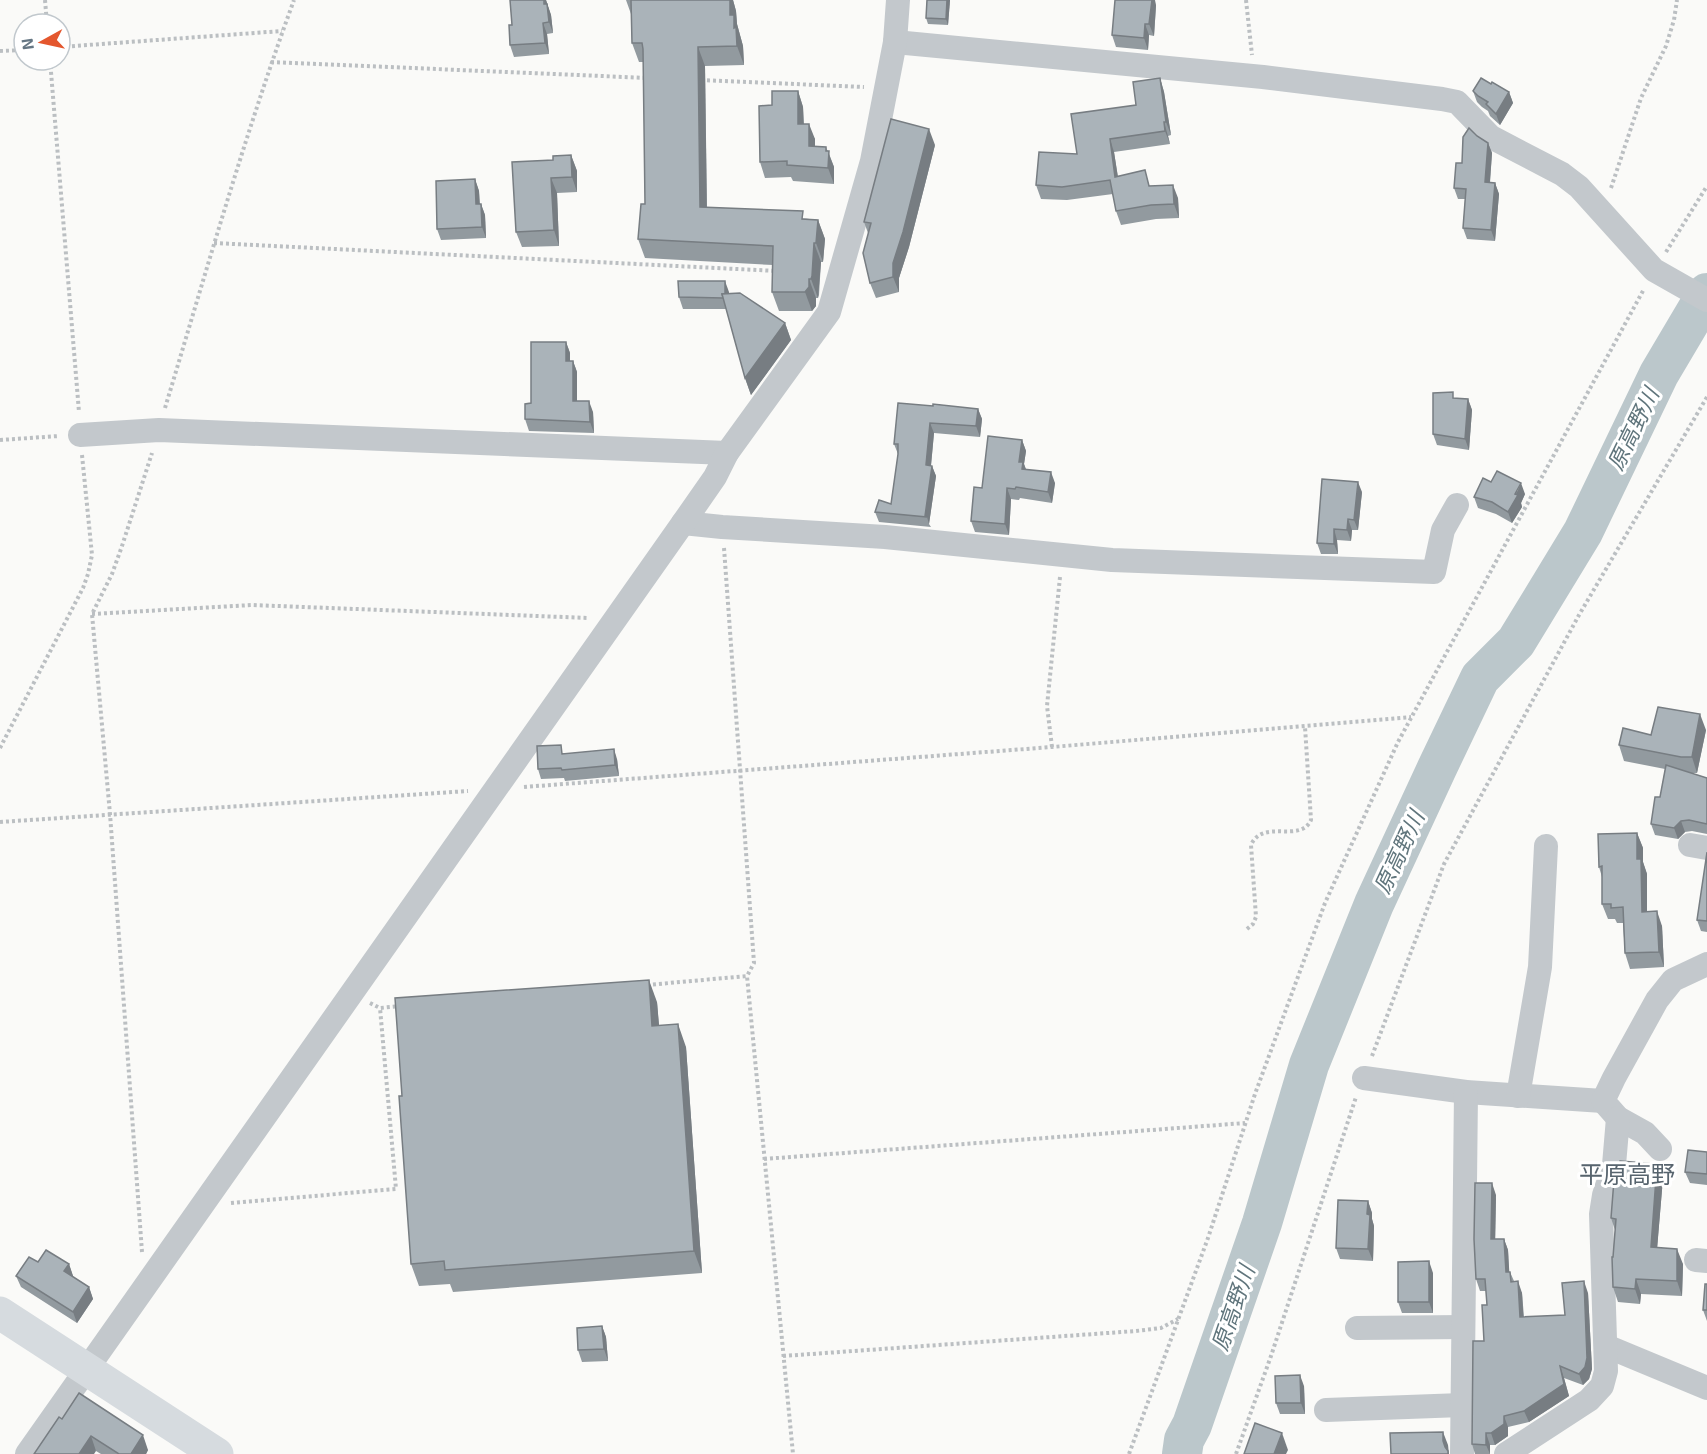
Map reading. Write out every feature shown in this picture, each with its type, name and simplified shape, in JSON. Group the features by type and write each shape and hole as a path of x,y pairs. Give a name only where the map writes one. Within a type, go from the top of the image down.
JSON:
{"highway":[{"path":"0,1312 216,1454"}],"street":[{"path":"27,1454 683,523 715,477 727,453 829,312 872,161 895,42 898,0"},
{"path":"895,42 1254,76 1458,102 1491,137 1562,174 1579,187 1654,270 1707,300"},
{"path":"80,435 159,430 727,453"},
{"path":"683,523 885,537 1112,560 1434,572 1443,530 1457,505"},
{"path":"1518,1096 1540,967 1546,846"},
{"path":"1506,1454 1589,1400 1602,1386 1606,1371 1606,1346 1601,1214 1604,1195 1614,1165 1611,1110 1614,1078 1657,1000 1673,980 1707,964"},
{"path":"1364,1078 1466,1092 1518,1096 1611,1110 1645,1133 1660,1149"},
{"path":"1462,1454 1466,1092"},
{"path":"1357,1328 1463,1327"},
{"path":"1606,1346 1707,1388"},
{"path":"1326,1410 1462,1406"}],"path":[{"path":"145,1286 110,814 92,614 112,574 122,546 271,62 294,0"},
{"path":"1246,0 1254,76"},
{"path":"1600,211 1611,188 1641,98 1666,46 1677,0"},
{"path":"72,46 282,31"},
{"path":"271,62 650,78"},
{"path":"0,748 83,588 92,555 51,72"},
{"path":"697,80 886,87"},
{"path":"1129,1454 1208,1238 1246,1123 1325,903 1398,741 1654,270 1707,186"},
{"path":"214,243 781,271"},
{"path":"1236,1454 1271,1356 1353,1104 1444,864 1579,615 1707,397"},
{"path":"0,440 80,435"},
{"path":"722,527 754,963 747,976 793,1454"},
{"path":"1052,747 1047,706 1062,555"},
{"path":"92,614 252,605 615,620"},
{"path":"0,822 740,771 1411,717"},
{"path":"1247,929 1256,917 1251,845 1253,838 1260,833 1301,830 1308,827 1311,820 1305,727"},
{"path":"640,985 747,976"},
{"path":"350,995 381,1008 404,1006"},
{"path":"201,1206 396,1189 381,1008"},
{"path":"764,1159 1246,1123"},
{"path":"783,1356 1136,1331 1161,1328 1178,1319"}],"building":[{"path":"510,0 544,0 544,4 547,4 549,22 543,23 545,43 510,45 509,25 512,25"},
{"path":"631,0 730,0 730,15 734,15 737,46 698,47 700,207 803,211 802,219 818,220 812,276 805,292 772,292 773,246 638,239 641,204 645,204 643,49 642,43 632,43"},
{"path":"927,0 947,0 946,19 926,18"},
{"path":"1115,0 1152,0 1149,24 1145,24 1144,38 1112,35"},
{"path":"1160,78 1166,122 1164,122 1165,131 1110,139 1115,177 1145,170 1149,186 1173,185 1174,204 1116,211 1110,180 1062,187 1036,185 1039,152 1077,154 1071,114 1136,105 1133,82"},
{"path":"1481,78 1509,92 1496,114 1486,104 1488,102 1473,91"},
{"path":"772,91 798,91 798,124 809,124 809,146 826,147 826,151 829,151 828,168 787,165 787,161 760,162 759,106 772,105"},
{"path":"891,119 929,129 893,263 893,277 870,283 863,253 871,223 864,222"},
{"path":"1469,128 1488,143 1485,182 1495,183 1491,230 1463,228 1466,189 1454,188 1456,163 1462,163 1463,137"},
{"path":"571,155 572,177 551,178 554,230 516,232 512,162 553,160 553,156"},
{"path":"475,179 476,204 481,204 482,227 437,229 436,181"},
{"path":"678,281 725,281 725,294 722,294 723,298 679,297"},
{"path":"740,293 785,323 745,378 722,294"},
{"path":"531,342 566,342 566,361 573,361 573,401 589,401 590,422 525,419 525,404 531,403"},
{"path":"1453,392 1453,398 1468,399 1465,439 1433,434 1433,393"},
{"path":"898,403 978,409 976,426 930,423 926,465 932,466 925,516 927,517 875,512 879,500 891,504 898,454 898,444 894,444"},
{"path":"988,436 1022,440 1019,462 1023,462 1022,469 1051,472 1048,492 1016,487 1015,489 1007,488 1005,524 971,521 974,487 982,488"},
{"path":"1497,471 1521,483 1515,494 1518,495 1508,512 1492,502 1474,497 1483,478 1491,482"},
{"path":"1322,479 1358,482 1354,520 1348,519 1347,530 1334,529 1334,544 1317,543"},
{"path":"1658,707 1700,714 1692,757 1619,745 1623,728 1651,735"},
{"path":"561,745 562,754 614,749 615,765 562,770 561,768 538,769 537,746"},
{"path":"1666,765 1707,778 1707,824 1689,820 1681,821 1674,828 1651,824 1655,797 1660,797"},
{"path":"1637,833 1637,859 1641,859 1642,912 1657,911 1659,952 1625,953 1623,907 1611,908 1611,904 1602,904 1602,866 1599,867 1598,834"},
{"path":"1707,852 1707,921 1697,920"},
{"path":"649,980 652,1026 678,1024 694,1251 445,1270 444,1261 411,1264 399,1096 402,1096 395,998"},
{"path":"1688,1150 1707,1152 1707,1174 1685,1172"},
{"path":"1620,1161 1657,1164 1651,1247 1677,1249 1677,1281 1636,1279 1635,1289 1613,1287 1612,1257 1616,1219 1611,1218 1614,1180 1618,1180"},
{"path":"1475,1183 1492,1183 1491,1239 1504,1239 1506,1272 1510,1272 1511,1282 1518,1281 1520,1317 1565,1315 1562,1283 1584,1281 1587,1358 1585,1367 1579,1374 1560,1366 1564,1384 1524,1411 1504,1416 1504,1424 1491,1433 1486,1433 1486,1445 1472,1444 1473,1341 1484,1341 1482,1305 1487,1305 1485,1279 1476,1279"},
{"path":"1338,1200 1368,1201 1367,1214 1370,1215 1368,1249 1336,1248"},
{"path":"46,1250 69,1264 64,1271 89,1287 73,1312 16,1276 29,1257 38,1262"},
{"path":"1429,1261 1429,1302 1398,1302 1398,1262"},
{"path":"1705,1284 1707,1284 1707,1310 1703,1310"},
{"path":"602,1326 604,1349 578,1350 577,1328"},
{"path":"1300,1375 1301,1403 1276,1403 1275,1376"},
{"path":"79,1393 143,1435 131,1454 119,1454 91,1436 79,1454 34,1454 59,1417 62,1419"},
{"path":"1255,1423 1282,1433 1274,1454 1244,1454"},
{"path":"1443,1432 1443,1441 1448,1454 1391,1454 1390,1433"}],"waterway":[{"name":"原高野川","path":"1182,1454 1184,1440 1192,1425 1262,1223 1309,1065 1374,904 1480,678 1516,642 1583,532 1659,374 1707,293"}],"district":[{"name":"平原高野","path":"1627,1175"}]}
